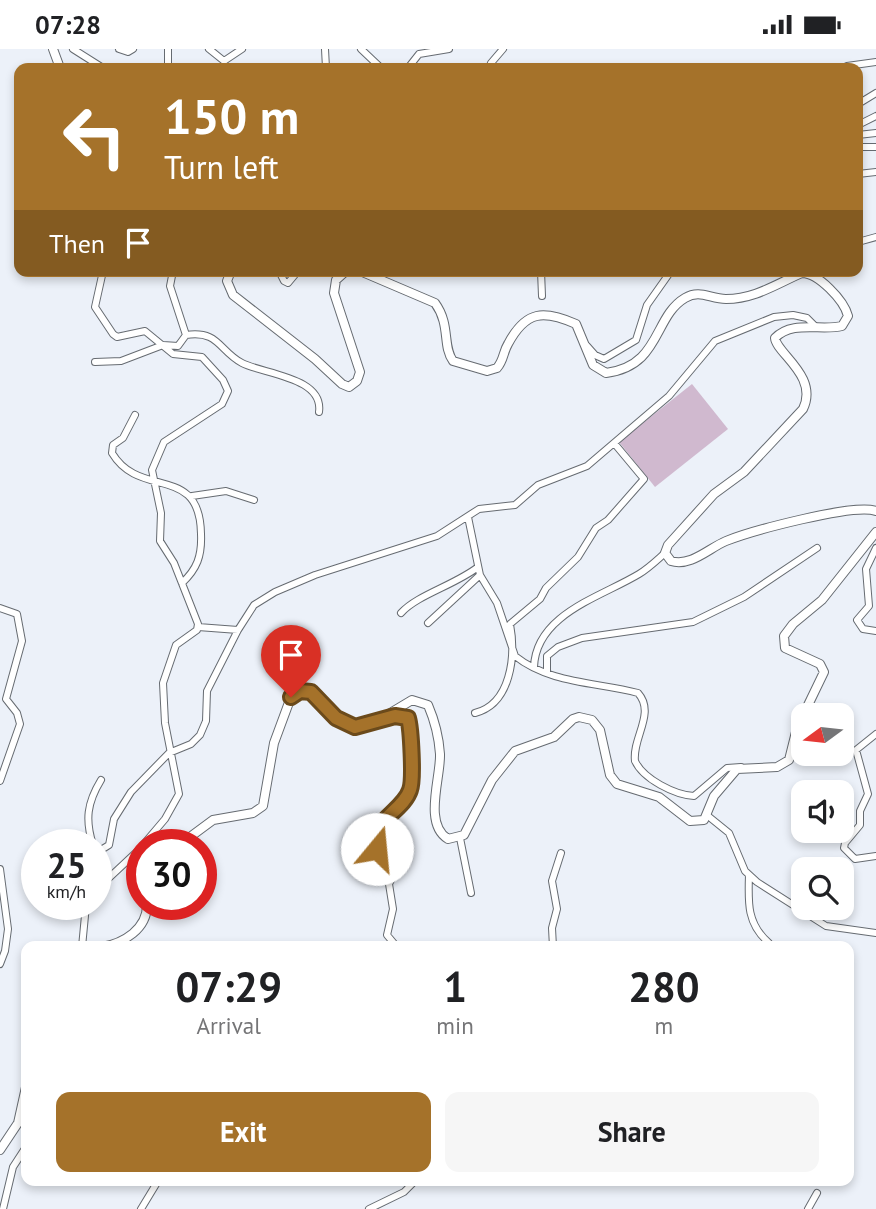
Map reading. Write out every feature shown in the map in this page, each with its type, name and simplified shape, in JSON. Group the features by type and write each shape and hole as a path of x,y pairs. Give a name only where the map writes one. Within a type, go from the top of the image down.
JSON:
{"street":[{"path":"73,49 95,63"},
{"path":"119,49 128,52 133,49"},
{"path":"209,49 224,61 242,49"},
{"path":"361,49 376,63"},
{"path":"412,63 419,54 449,49"},
{"path":"491,63 503,49"},
{"path":"102,277 95,307 113,334 117,337 140,330 177,355 202,357 223,380 228,396 222,404 164,442 154,463 153,484 161,513 160,541 174,562 198,627"},
{"path":"172,277 170,286 186,335"},
{"path":"230,277 228,286 233,295 349,387 358,381 360,372 334,293 340,277"},
{"path":"374,277 435,303 447,328 448,353 453,361 462,365 487,371 497,368 511,338 532,316 549,314 576,324 593,365 600,372 610,372 646,352 676,305 691,295 703,294 724,299 747,297 794,277"},
{"path":"541,277 542,296"},
{"path":"586,345 595,355 604,359 636,340 647,305 667,277"},
{"path":"534,667 538,642 564,616 593,597 639,574 665,553 668,545 714,494 744,472 803,409 806,396 800,373 789,356 775,343 775,338 782,332 815,326 842,326 848,316 843,304 814,277"},
{"path":"112,830 114,820 131,792 169,753 191,744 200,735 206,721 207,691 254,605 315,575 437,536 479,509 515,505 538,485 582,469 669,396 715,341 774,317 801,316 815,326"},
{"path":"95,362 126,360 163,345 178,346 186,335"},
{"path":"186,335 209,336 220,342 241,363 300,383 312,391 320,405 319,412"},
{"path":"135,415 123,437 113,445 112,453 116,461 153,484 176,487 192,496 201,532 200,557 192,573 181,583"},
{"path":"475,713 493,706 501,698 511,650 510,624 516,616 540,599 546,588 578,557 596,527 608,520 644,479 614,443"},
{"path":"192,496 203,492 226,491 254,500"},
{"path":"665,553 671,561 686,561 752,531 843,512 876,511"},
{"path":"468,517 476,545 480,575 497,603 511,650 521,661 559,679 639,692 646,714 636,742 635,761 646,775 674,791 694,796 727,768 777,767 789,760 797,728 824,672 820,664 790,653 785,648 784,636 793,624 821,600 876,532"},
{"path":"547,673 547,656 558,647 599,635 693,622 744,597 817,548"},
{"path":"876,548 866,569 869,606 857,620 863,629 876,631"},
{"path":"401,613 408,605 449,587 478,567"},
{"path":"428,623 480,575"},
{"path":"0,608 17,614 22,641 6,699 17,713 19,729 0,781"},
{"path":"157,829 179,793 169,753 162,695 167,668 176,645 198,627 238,630"},
{"path":"201,829 213,820 253,813 263,806 276,733 295,694 311,692 336,718 355,727 395,716 408,718 411,729 410,790 399,808 380,824 375,842 380,852 397,858 400,863 389,884 388,893 393,909 387,935 392,941"},
{"path":"377,720 412,700 428,705 440,753 435,793 438,827 448,839 460,838 468,829 492,780 515,751 554,737 573,719 579,717 592,720 600,730 610,775 617,784 659,797 690,821 700,822 708,816 714,796 722,784 743,767"},
{"path":"876,734 856,750 868,794 860,811 860,825 844,848 855,859 876,856"},
{"path":"90,829 87,814 89,801 101,780"},
{"path":"708,816 729,833 749,875 750,917 753,927 767,941"},
{"path":"460,838 471,893"},
{"path":"553,941 552,928 557,909 552,881 561,853"},
{"path":"112,875 126,862"},
{"path":"0,869 3,873 8,939 0,964"},
{"path":"749,875 826,926 876,933"},
{"path":"83,941 85,920"},
{"path":"121,941 145,920"},
{"path":"0,1150 18,1123 21,1110"},
{"path":"3,1209 13,1167 21,1155"},
{"path":"141,1209 155,1186"},
{"path":"369,1209 404,1192 410,1186"},
{"path":"808,1209 817,1193"}],"shaded area":[{"path":"692,384 728,429 655,487 619,442"}],"route":[{"path":"291,697 300,691 311,692 336,718 355,727 395,716 408,718 411,729 410,764 413,780 406,800 377,829 377,849"}]}
